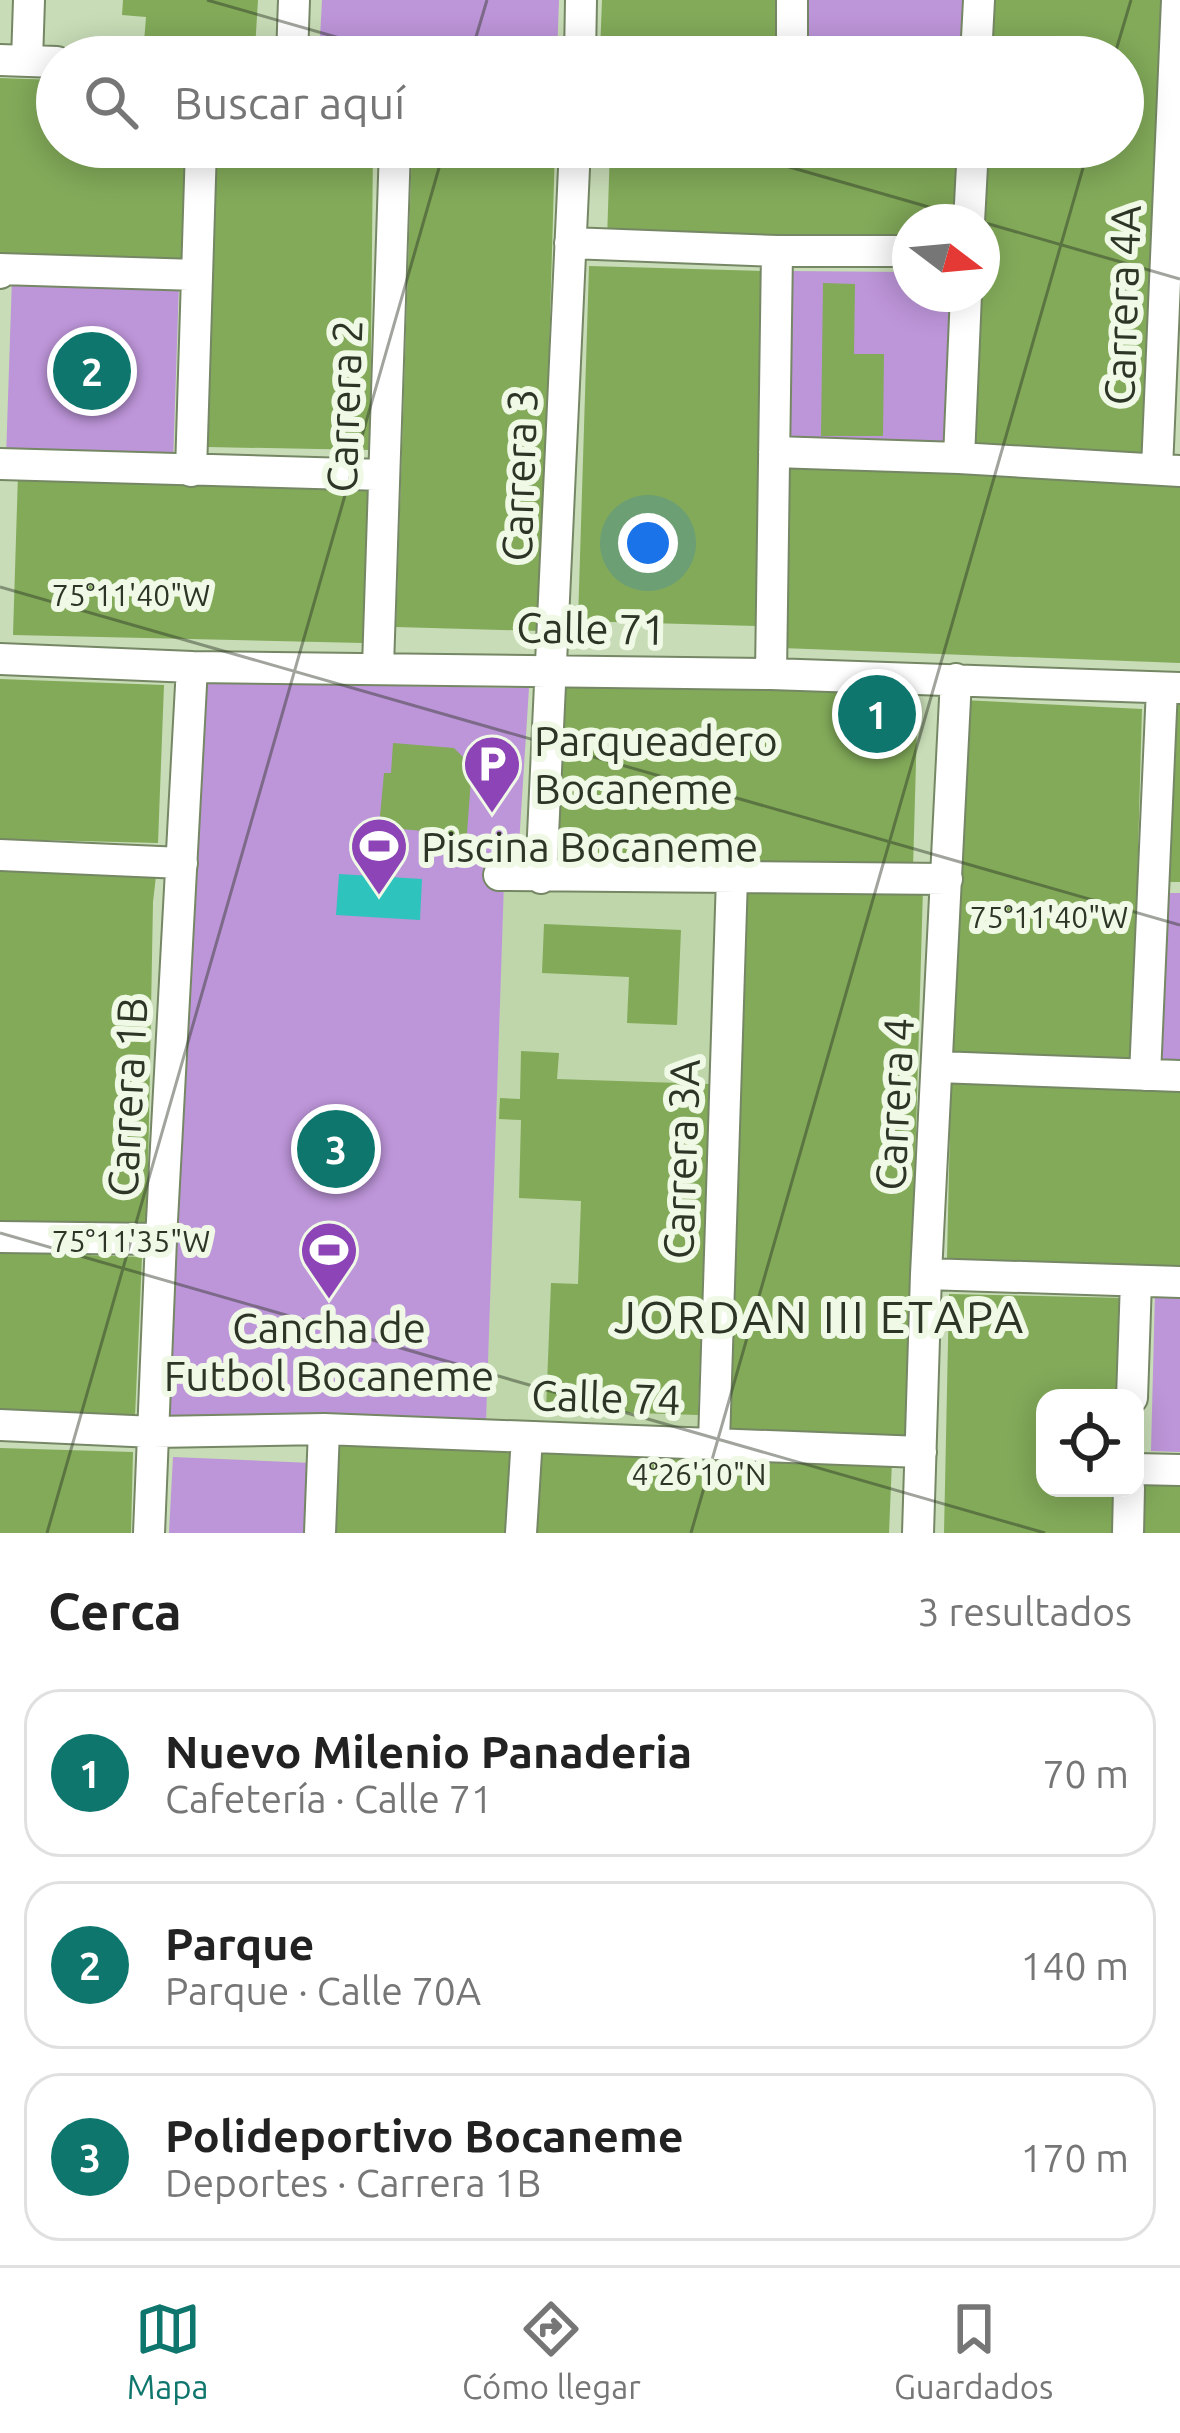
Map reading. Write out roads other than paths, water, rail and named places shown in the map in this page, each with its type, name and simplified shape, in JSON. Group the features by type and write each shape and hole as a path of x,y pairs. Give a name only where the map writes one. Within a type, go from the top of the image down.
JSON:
{"street":[{"path":"28,61 29,0"},
{"path":"293,36 294,0"},
{"path":"580,36 581,0"},
{"path":"792,0 792,36"},
{"path":"977,36 979,0"},
{"name":"Carrera 4A","path":"1168,470 1177,0"},
{"path":"191,471 200,168"},
{"name":"Carrera 2","path":"378,667 393,168"},
{"name":"Carrera 3","path":"542,878 573,168"},
{"path":"970,204 972,168"},
{"path":"570,243 892,251"},
{"path":"771,674 777,250"},
{"path":"0,271 197,274"},
{"path":"959,458 965,312"},
{"path":"774,452 1168,470"},
{"path":"0,464 384,475"},
{"name":"Calle 71","path":"0,659 192,667 771,674 1171,688"},
{"name":"Carrera 1B","path":"149,1533 192,667"},
{"name":"Carrera 4","path":"918,1533 956,679"},
{"path":"1145,1075 1167,889 1171,688"},
{"path":"0,855 182,862"},
{"path":"499,875 947,879"},
{"name":"Carrera 3A","path":"714,1442 732,878"},
{"path":"938,1066 1180,1076"},
{"path":"0,1237 161,1239"},
{"path":"926,1274 1180,1282"},
{"path":"1132,1389 1136,1281"},
{"name":"Calle 74","path":"0,1425 154,1432 324,1429 920,1452"},
{"path":"320,1533 324,1429"},
{"path":"521,1533 527,1437"},
{"path":"1144,1469 1180,1470"},
{"path":"1128,1533 1129,1497"}],"water":[{"name":"Piscina Bocaneme","path":"339,874 422,879 420,920 336,915"}],"place":[{"name":"Parque","path":"92,371"},
{"name":"Nuevo Milenio Panaderia","path":"877,714"},
{"name":"Parqueadero Bocaneme","path":"492,815"},
{"name":"Piscina Bocaneme","path":"379,897"},
{"name":"Polideportivo Bocaneme","path":"336,1149"},
{"name":"Cancha de Futbol Bocaneme","path":"329,1301"}],"district":[{"name":"JORDAN III ETAPA","path":"820,1316"}]}
